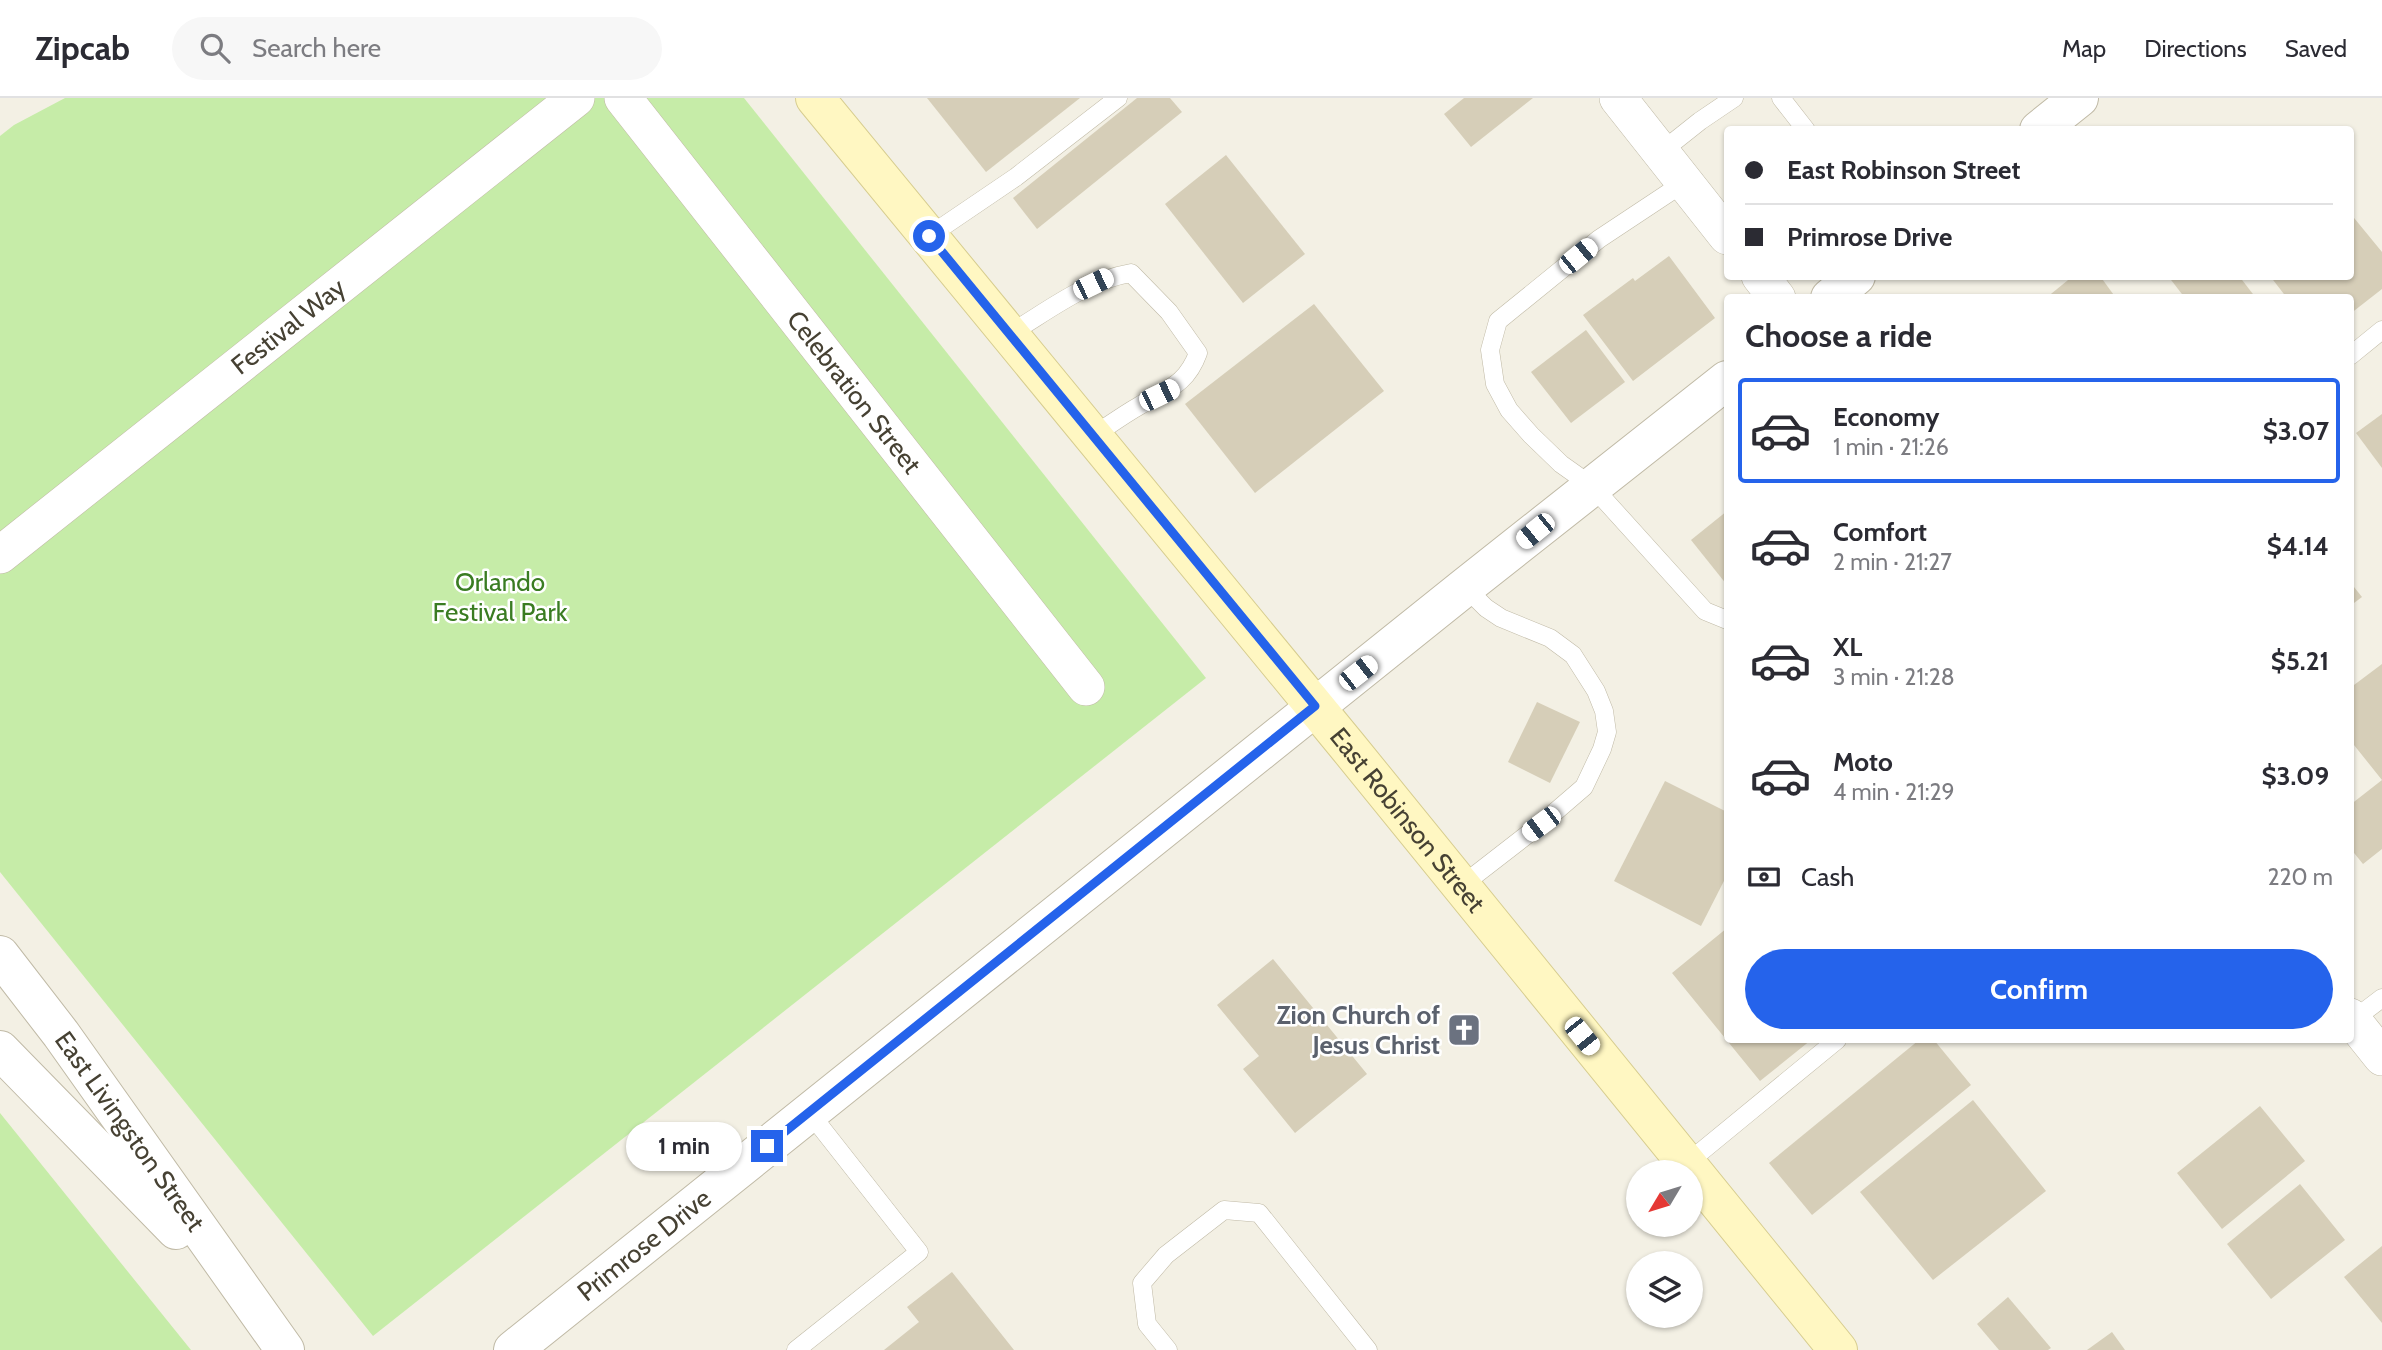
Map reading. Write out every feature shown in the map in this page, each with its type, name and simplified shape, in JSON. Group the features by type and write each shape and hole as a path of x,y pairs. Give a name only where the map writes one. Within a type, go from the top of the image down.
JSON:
{"main road":[{"name":"East Robinson Street","path":"816,98 1315,706 1683,1160"},
{"name":"East Robinson Street","path":"1703,1185 1838,1350"}],"street":[{"name":"Festival Way","path":"0,555 576,98"},
{"name":"Celebration Street","path":"623,98 1086,687"},
{"path":"1618,98 1724,232"},
{"path":"2044,126 2079,98"},
{"path":"1763,280 1774,294"},
{"path":"1835,294 1851,280"},
{"name":"Primrose Drive","path":"513,1350 1315,706 1724,382"},
{"name":"East Livingston Street","path":"0,955 61,1034 285,1350"},
{"path":"2354,1022 2382,1057"},
{"name":"East Livingston Street","path":"0,1050 256,1311"}],"lane":[{"path":"929,236 1016,177 1118,98"},
{"path":"1661,152 1734,98"},
{"path":"1781,98 1803,126"},
{"path":"1685,182 1599,240 1498,321 1490,350 1495,384 1509,410 1561,464 1592,486 1705,611 1724,619"},
{"path":"1009,334 1079,291 1107,277 1130,273 1169,312 1198,353 1192,370 1172,388 1146,401 1093,436"},
{"path":"2354,353 2382,330"},
{"path":"1461,886 1584,787 1607,732 1604,711 1596,691 1573,655 1550,638 1501,618 1486,608 1465,587"},
{"path":"2354,1016 2382,998"},
{"path":"1691,1160 1833,1043"},
{"path":"796,1350 919,1252 810,1112"},
{"path":"1168,1350 1147,1324 1142,1283 1166,1255 1224,1210 1259,1213 1368,1350"}],"green space":[{"name":"Orlando Festival Park","path":"65,98 744,98 1206,678 373,1336 0,872 0,136 14,125"},
{"path":"0,1113 191,1350 0,1350"}],"building":[{"path":"927,98 1080,98 986,172"},
{"path":"1137,98 1170,98 1182,112 1037,229 1013,198"},
{"path":"1464,98 1533,98 1471,147 1444,114"},
{"path":"1226,155 1305,254 1243,303 1165,204"},
{"path":"2354,218 2382,252 2382,289 2354,311 2354,294 2284,294 2273,280 2354,280"},
{"path":"1669,256 1715,318 1633,381 1583,315 1633,278 1635,281"},
{"path":"2068,280 2103,280 2113,294 2051,294"},
{"path":"2171,280 2242,280 2253,294 2182,294"},
{"path":"1314,304 1384,391 1255,493 1185,404"},
{"path":"1586,330 1625,382 1571,423 1531,372"},
{"path":"2382,414 2382,468 2356,433"},
{"path":"1724,513 1724,581 1691,540"},
{"path":"2354,587 2362,597 2354,603"},
{"path":"2382,664 2382,780 2354,745 2354,685"},
{"path":"1537,702 1580,722 1550,783 1508,762"},
{"path":"2382,780 2382,849 2363,864 2354,853 2354,802"},
{"path":"1665,781 1724,810 1724,881 1701,926 1614,881"},
{"path":"1724,930 1724,1037 1672,973"},
{"path":"1273,959 1367,1074 1295,1133 1243,1069 1259,1056 1217,1005"},
{"path":"1729,1043 1807,1043 1760,1081"},
{"path":"1915,1043 1936,1043 1971,1085 1812,1215 1769,1163"},
{"path":"1973,1100 2046,1191 1933,1280 1860,1192"},
{"path":"2260,1106 2305,1161 2222,1229 2177,1173"},
{"path":"2300,1184 2345,1240 2271,1299 2227,1244"},
{"path":"2382,1246 2382,1323 2344,1277"},
{"path":"952,1272 1014,1350 884,1350 919,1322 907,1307"},
{"path":"2008,1297 2051,1348 1999,1350 1977,1324"},
{"path":"2112,1332 2125,1350 2087,1350"}],"place":[{"name":"Zion Church of Jesus Christ","path":"1464,1030"}],"route":[{"path":"767,1146 1315,706 929,236"}]}
